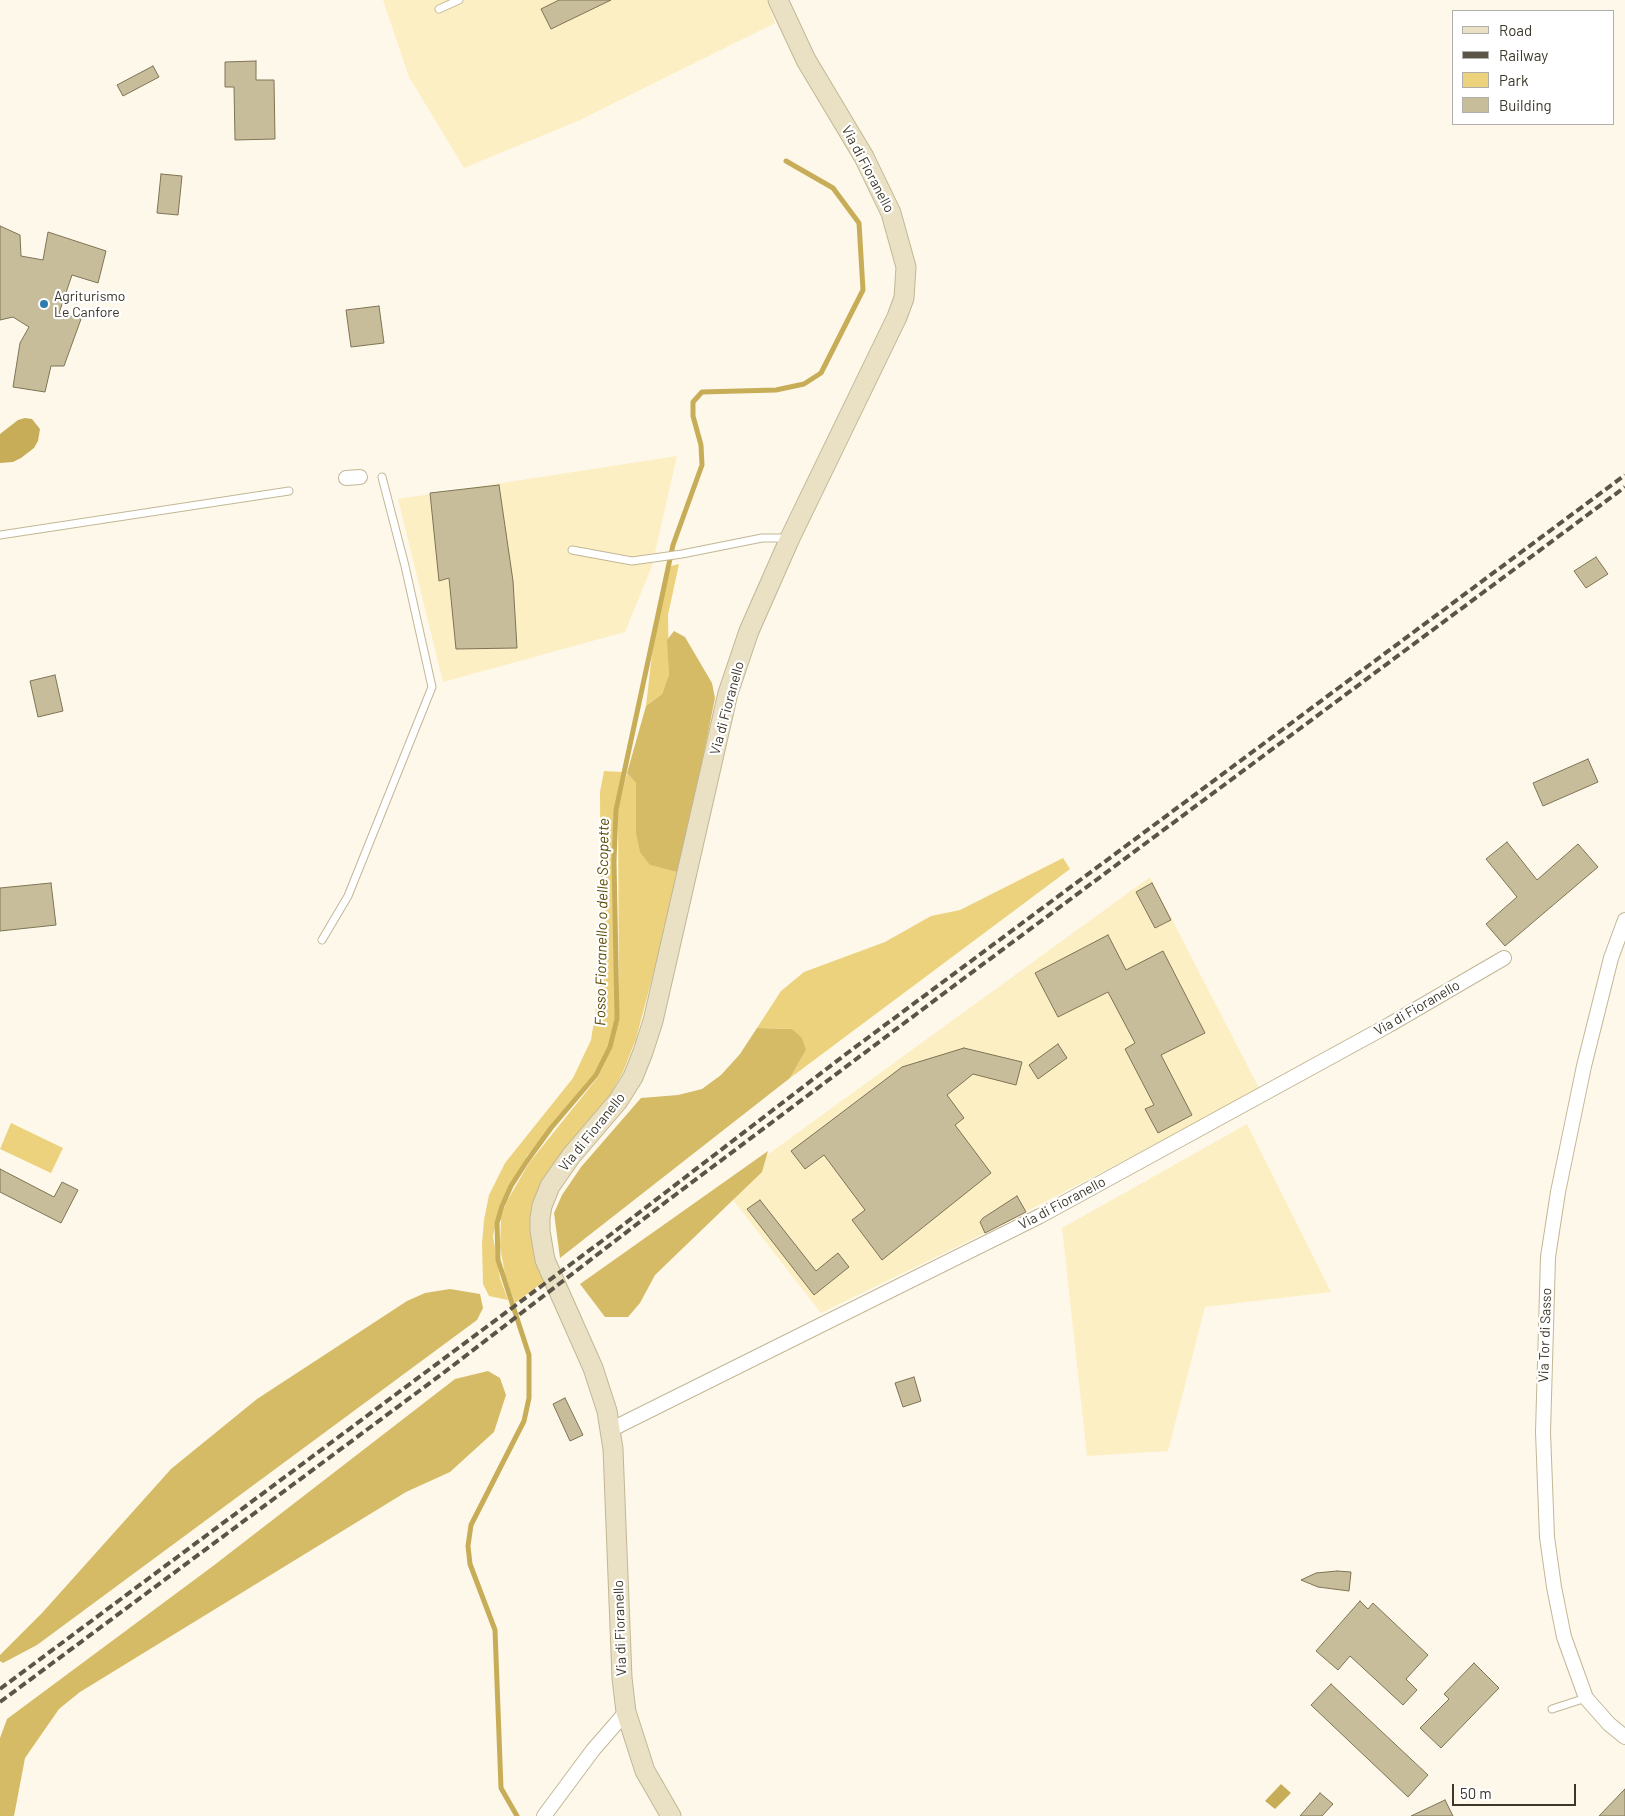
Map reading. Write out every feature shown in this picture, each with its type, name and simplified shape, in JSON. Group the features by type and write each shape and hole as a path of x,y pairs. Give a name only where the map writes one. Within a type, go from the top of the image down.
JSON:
{"street":[{"name":"Via di Fioranello","path":"671,1816 645,1771 626,1712 622,1678 610,1430 593,1368 545,1260 540,1231 542,1206 550,1186 571,1156 626,1089 643,1052 653,1020 728,693 749,631 790,538 897,317 904,298 906,267 897,229 886,201 864,157 812,71 778,0"},
{"path":"346,478 360,477"},
{"name":"Via Tor di Sasso","path":"1625,920 1611,958 1568,1135 1548,1257 1544,1315 1543,1468 1547,1537 1564,1637 1586,1698 1609,1724 1625,1737"},
{"name":"Via di Fioranello","path":"610,1430 1040,1216 1389,1025 1504,958"},
{"path":"544,1816 593,1750 626,1712"}],"lane":[{"path":"439,9 459,0"},
{"path":"322,940 348,896 432,687 407,575 382,477"},
{"path":"0,535 289,491"},
{"path":"572,550 632,561 682,554 762,538 790,538"},
{"path":"1552,1709 1586,1698"}],"shaded area":[{"path":"383,0 767,0 775,23 580,120 464,168 409,77"},
{"path":"32,419 40,429 38,441 34,448 21,458 13,462 0,463 0,434 18,420"},
{"path":"677,456 652,566 625,632 443,682 398,499"},
{"path":"674,631 685,637 712,683 715,698 680,873 650,865 640,852 636,833 636,783 627,773 646,706 662,694 669,674 667,640"},
{"path":"1150,877 1260,1090 985,1233 821,1313 723,1187"},
{"path":"757,1028 792,1029 802,1038 806,1050 790,1078 560,1258 554,1213 562,1195 581,1167 641,1098 678,1095 702,1089 721,1075 740,1054"},
{"path":"1247,1124 1331,1292 1205,1307 1168,1451 1087,1456 1062,1228"},
{"path":"768,1151 762,1172 655,1275 640,1303 628,1317 605,1317 580,1284"},
{"path":"450,1289 480,1294 483,1308 477,1320 37,1645 3,1663 0,1661 0,1655 42,1613 171,1469 257,1399 407,1301 425,1293"},
{"path":"488,1371 500,1378 506,1395 494,1432 450,1472 406,1492 80,1692 59,1709 25,1758 14,1816 0,1816 0,1738 7,1719 213,1566 455,1379"},
{"path":"1281,1784 1291,1793 1275,1809 1265,1801"}],"green space":[{"path":"679,564 668,615 669,674 662,694 646,706 652,654 661,606 671,566"},
{"path":"604,771 622,772 614,811 612,857 615,1020 609,1045 596,1073 527,1156 501,1202 493,1236 500,1278 508,1300 489,1296 483,1284 482,1244 484,1220 489,1195 505,1163 573,1078 591,1040 601,975 600,792"},
{"path":"627,773 636,783 636,833 651,865 680,873 636,1039 623,1072 602,1109 548,1174 546,1280 515,1303 505,1274 500,1247 501,1217 507,1201 529,1163 598,1077 612,1048 619,1020 618,810"},
{"path":"1063,858 1070,869 790,1078 806,1050 792,1029 757,1028 781,991 804,972 885,942 931,916 960,910"},
{"path":"11,1123 63,1148 51,1173 0,1149"}],"building":[{"path":"559,0 611,0 551,29 541,9"},
{"path":"256,61 256,80 274,80 275,139 235,140 234,87 225,87 225,62"},
{"path":"153,66 159,77 123,96 117,85"},
{"path":"161,174 182,176 178,215 157,213"},
{"name":"Agriturismo Le Canfore","path":"0,226 20,235 21,256 43,260 48,232 106,251 98,283 72,275 59,313 81,319 64,366 51,366 45,392 13,387 20,343 29,327 13,317 0,320"},
{"path":"379,306 384,343 351,347 346,310"},
{"path":"499,485 513,581 517,648 456,649 449,578 439,581 430,493"},
{"path":"1596,557 1608,574 1586,588 1574,571"},
{"path":"55,675 63,711 38,717 30,681"},
{"path":"1588,759 1598,782 1543,806 1533,783"},
{"path":"1507,842 1537,880 1578,844 1598,867 1505,946 1486,924 1517,897 1486,859"},
{"path":"51,883 56,925 0,931 0,888"},
{"path":"1152,883 1171,920 1155,928 1136,892"},
{"path":"1108,935 1126,970 1163,951 1205,1033 1161,1055 1192,1115 1158,1133 1145,1109 1154,1105 1125,1049 1135,1043 1108,992 1058,1017 1035,973"},
{"path":"1058,1044 1067,1058 1038,1079 1029,1065"},
{"path":"964,1048 1022,1062 1016,1085 973,1074 947,1095 964,1118 955,1125 991,1173 882,1260 852,1220 865,1210 824,1155 805,1169 791,1151 902,1067"},
{"path":"0,1169 54,1197 62,1182 78,1190 61,1223 0,1192"},
{"path":"1017,1196 1026,1212 985,1233 980,1222 983,1218"},
{"path":"760,1200 816,1271 838,1253 849,1267 814,1295 747,1209"},
{"path":"914,1377 921,1401 903,1407 895,1383"},
{"path":"565,1398 583,1435 570,1441 553,1404"},
{"path":"1351,1572 1349,1591 1318,1587 1301,1580 1316,1573"},
{"path":"1360,1601 1368,1609 1373,1603 1428,1655 1406,1679 1417,1690 1403,1705 1350,1656 1338,1670 1316,1651"},
{"path":"1474,1663 1499,1688 1441,1748 1420,1728 1449,1699 1444,1694"},
{"path":"1331,1684 1428,1775 1408,1797 1311,1705"},
{"path":"1625,1789 1625,1816 1599,1816"},
{"path":"1320,1793 1333,1804 1322,1816 1300,1816"},
{"path":"1445,1800 1453,1816 1411,1816"}],"waterway":[{"name":"Fosso Fioranello o delle Scopette","path":"517,1816 501,1788 495,1630 470,1564 468,1546 471,1525 524,1421 529,1398 529,1355 498,1260 497,1223 511,1186 527,1161 551,1128 596,1075 610,1047 617,1019 614,861 616,810 673,545 702,465 701,445 693,416 693,402 702,392 776,390 804,384 821,373 863,290 859,223 833,188 786,161"}],"railway":[{"path":"0,1689 610,1235 846,1054 1625,475"},
{"path":"0,1702 442,1374 667,1201 963,979 1625,487"}],"place":[{"name":"Agriturismo Le Canfore","path":"44,304"}]}
